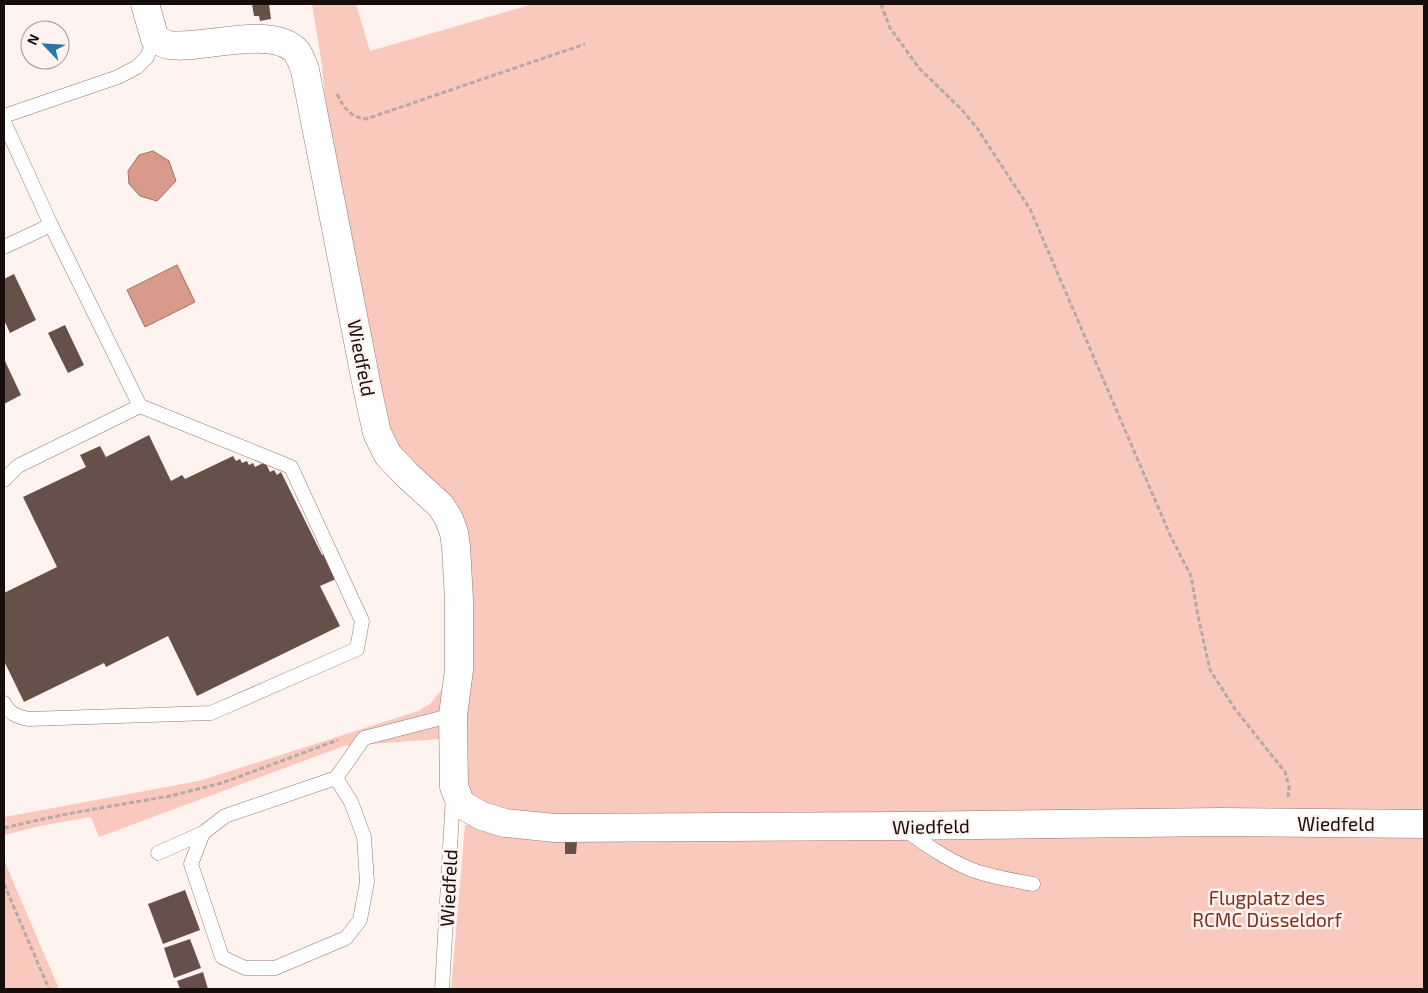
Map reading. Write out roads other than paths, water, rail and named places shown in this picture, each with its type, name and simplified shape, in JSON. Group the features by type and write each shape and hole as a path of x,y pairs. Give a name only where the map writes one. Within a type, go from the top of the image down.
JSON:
{"street":[{"path":"145,4 155,39"},
{"name":"Wiedfeld","path":"155,39 168,45 272,39 285,44 296,52 305,70 377,433 388,455 441,506 449,519 454,533 459,600 459,660 453,716 454,787 461,804 482,816 505,823 555,828 1221,822 1424,824"}],"lane":[{"path":"4,116 118,77 137,67 147,57 155,39"},
{"path":"4,122 140,406 291,467 362,621 357,649 211,713 28,719 9,712 4,702"},
{"path":"4,247 52,225"},
{"path":"4,480 18,466 140,406"},
{"path":"158,853 203,833 225,816 336,778 364,738 453,716"},
{"path":"203,833 191,864 222,957 245,968 275,968 346,938 360,920 368,882 364,837 351,802 336,778"},
{"name":"Wiedfeld","path":"442,989 454,787"},
{"path":"899,826 930,848 970,869 1034,884"}],"park label":[{"name":"Flugplatz des RCMC Düsseldorf","path":"1267,908"}]}
